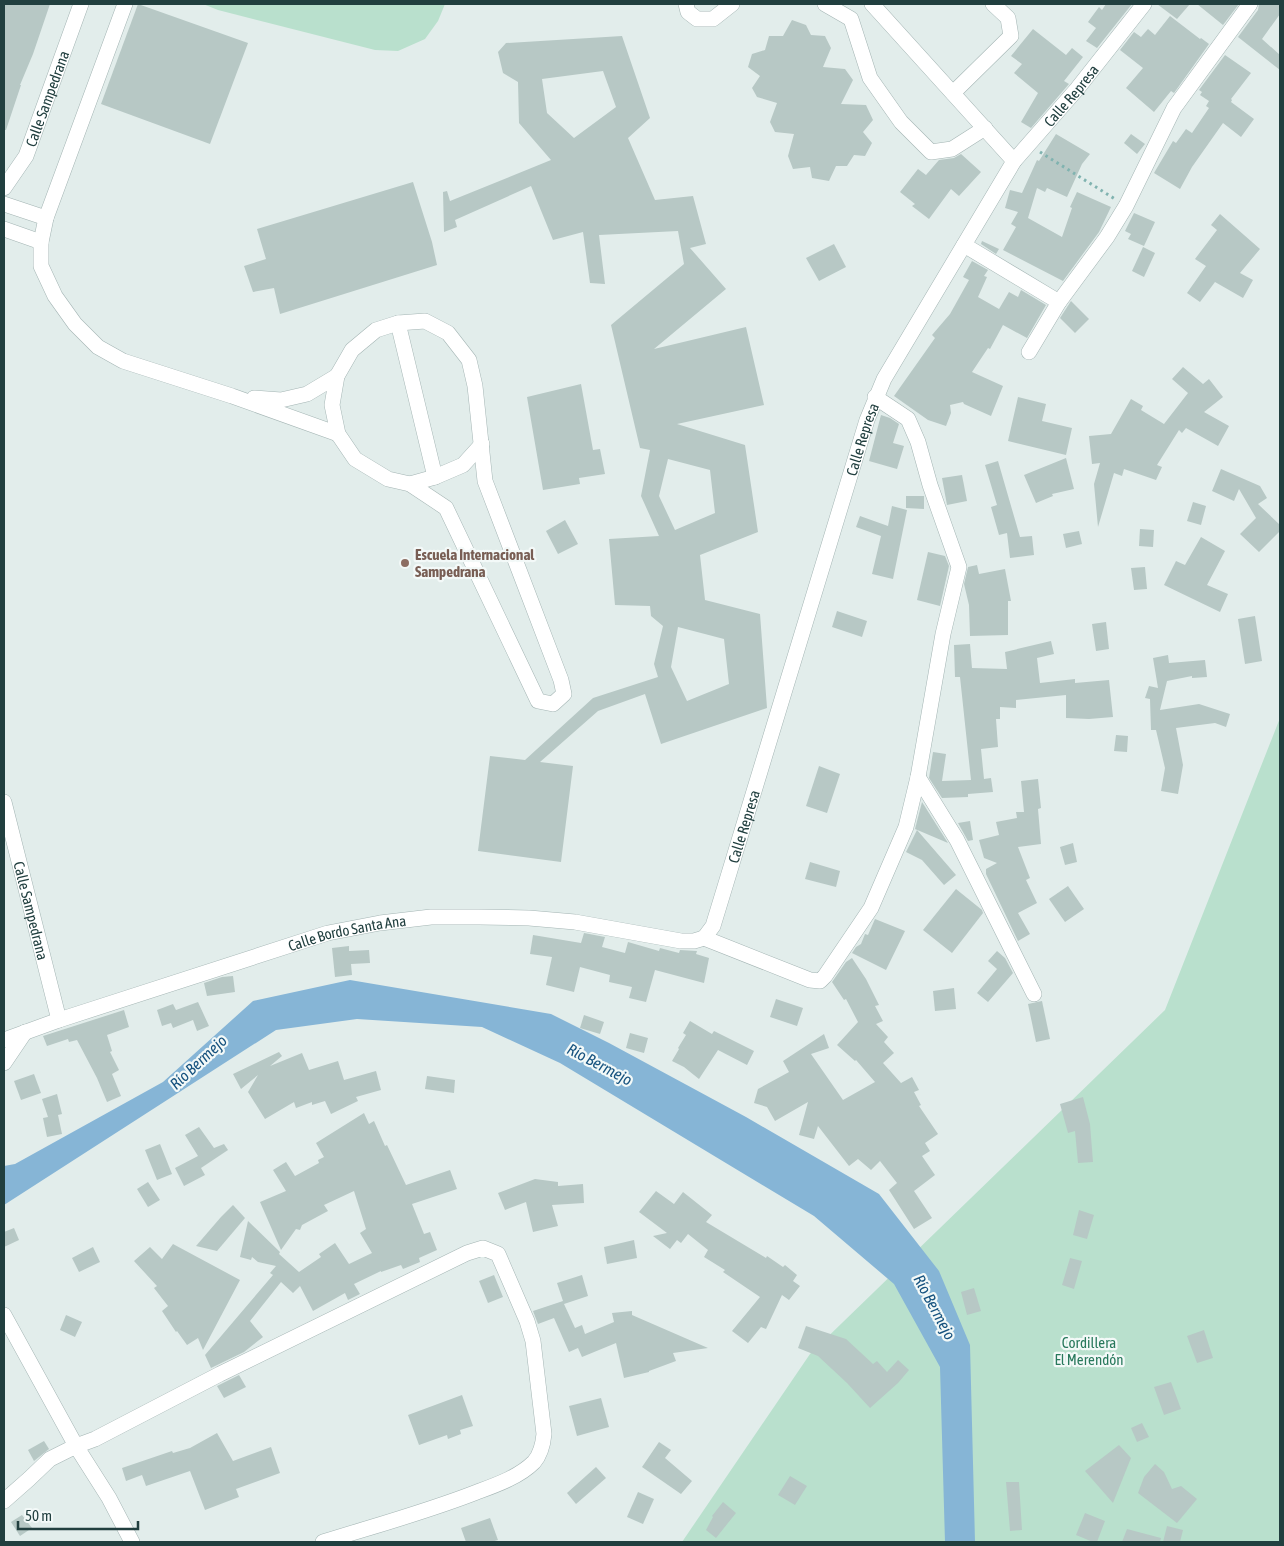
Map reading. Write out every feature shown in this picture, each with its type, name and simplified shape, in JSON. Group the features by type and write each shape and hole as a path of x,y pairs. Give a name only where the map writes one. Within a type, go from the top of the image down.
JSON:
{"street":[{"name":"Calle Sampedrana","path":"4,188 26,156 81,4"},
{"path":"125,4 46,218 41,242 41,266 55,296 75,324 98,347 123,361 232,396 338,434"},
{"path":"686,4 688,12 697,19 714,19 732,4"},
{"path":"825,4 850,11 870,78 901,122 931,152 952,149 985,128"},
{"path":"872,4 1014,161"},
{"path":"953,93 1011,36 1008,18 993,4"},
{"name":"Calle Represa","path":"704,938 713,926 875,397 1014,161 1077,89 1144,4"},
{"path":"1029,352 1060,302 1107,237 1126,206 1174,108 1250,4"},
{"path":"4,204 46,218"},
{"path":"4,229 41,242"},
{"path":"964,245 1060,302"},
{"path":"425,321 448,333 469,360 475,386 485,481 561,680 564,694 553,704 538,701 446,508 410,484 388,479 355,459 338,434 332,405 337,376 352,350 376,330 398,323 425,321"},
{"path":"398,323 435,477"},
{"path":"232,396 281,400 307,394 337,376"},
{"path":"704,938 810,980 820,981 871,908 906,827 918,777 943,634 959,567 930,484 918,442 908,419 875,397"},
{"path":"410,484 435,477 463,465 482,444"},
{"path":"918,777 957,840 1034,994"},
{"name":"Calle Sampedrana","path":"4,802 59,1020"},
{"name":"Calle Bordo Santa Ana","path":"4,1040 59,1020 328,933 380,923 431,917 529,918 575,922 681,941 694,941 704,938"},
{"path":"4,1063 25,1032"},
{"path":"4,1501 50,1459 95,1439 220,1374 467,1253 483,1248 498,1254 527,1321 533,1341 544,1434 539,1455 534,1462 523,1470 496,1485 447,1504 323,1542"},
{"path":"4,1315 76,1446 132,1542"}],"path":[{"path":"1046,155 1126,206"}],"green space":[{"path":"203,4 445,4 438,21 425,39 398,51 375,50 218,10"},
{"name":"Cordillera El Merendón","path":"1280,718 1280,1542 682,1542 810,1354 1165,1010"}],"water":[{"name":"Río Bermejo","path":"350,980 551,1014 746,1117 879,1194 939,1271 970,1345 975,1542 945,1542 940,1367 894,1284 814,1216 560,1063 482,1027 357,1019 276,1030 4,1205 4,1166 15,1164 163,1082 253,1001"}],"building":[{"path":"4,4 50,4 20,85 6,130 4,130"},
{"path":"138,4 248,43 210,144 101,104"},
{"path":"1106,4 1132,4 1097,48 1086,41 1096,28 1088,22 1099,7 1102,10"},
{"path":"1157,4 1190,4 1177,19"},
{"path":"1197,4 1239,4 1223,25"},
{"path":"1259,4 1280,4 1280,14 1262,39 1280,55 1280,70 1238,37 1258,10"},
{"path":"1170,16 1209,44 1174,93 1171,91 1154,112 1126,88 1143,68 1120,50 1134,32 1141,37 1148,29 1155,35"},
{"path":"792,20 806,25 811,35 825,36 831,48 823,67 845,69 853,80 841,104 866,105 873,120 863,132 872,143 865,156 854,155 847,166 836,166 829,181 812,178 810,167 793,169 788,156 794,134 775,132 770,122 777,103 757,97 752,88 760,76 748,67 752,54 765,50 769,36 783,36"},
{"path":"1033,29 1066,55 1072,48 1083,57 1064,81 1069,84 1031,128 1021,122 1038,93 1014,73 1022,64 1011,56"},
{"path":"622,36 650,118 628,138 655,200 693,196 706,244 690,248 726,289 654,349 746,327 764,405 677,424 745,445 758,532 700,555 705,600 760,614 767,708 661,744 645,694 598,711 540,762 573,766 561,862 478,851 490,756 525,760 593,698 658,677 654,664 663,626 651,616 650,606 615,605 609,539 659,536 641,496 650,450 640,448 611,325 684,264 678,231 599,235 605,284 590,283 583,232 553,240 531,186 455,220 457,227 444,232 443,192 447,191 450,201 551,160 519,123 518,82 503,73 498,52 506,43","holes":["603,71 616,107 574,138 547,113 542,79","668,459 710,470 715,513 675,530 659,496","678,627 724,639 729,684 687,701 671,667"]},
{"path":"1225,55 1251,73 1231,99 1231,102 1254,119 1241,137 1223,123 1192,167 1180,189 1154,173 1173,141 1176,143 1186,129 1192,133 1209,108 1206,106 1209,101 1200,95 1202,92 1199,90"},
{"path":"1056,134 1090,154 1082,164 1067,197 1047,188 1045,192 1037,188 1028,218 1062,237 1072,208 1070,207 1077,192 1111,207 1099,232 1063,281 1003,250 1016,227 1011,224 1018,212 1005,208 1010,190 1022,193 1037,160 1039,161"},
{"path":"1131,134 1145,144 1137,154 1124,143"},
{"path":"961,154 981,172 959,196 951,189 929,219 912,206 915,204 900,192 918,169 926,175 939,160 954,158"},
{"path":"413,182 432,242 437,265 280,314 274,288 253,292 244,266 266,259 257,229"},
{"path":"1134,213 1155,222 1144,246 1128,239 1131,234 1125,231"},
{"path":"1220,214 1260,249 1240,273 1253,280 1243,298 1215,282 1200,302 1187,293 1206,266 1195,259 1217,230 1211,225"},
{"path":"982,241 999,249 996,254 981,244"},
{"path":"834,244 846,267 819,281 806,258"},
{"path":"1143,247 1155,253 1144,277 1132,271"},
{"path":"972,261 988,270 984,276 987,277 978,297 999,309 1009,292 1018,297 1021,290 1046,305 1027,338 1003,325 990,349 988,348 972,372 1003,386 991,416 963,402 950,405 951,413 946,426 928,420 894,396 935,338 932,335 950,314 969,280 963,277"},
{"path":"1071,301 1089,319 1075,333 1060,318"},
{"path":"1183,367 1203,384 1209,379 1223,397 1204,412 1229,426 1218,446 1186,428 1182,433 1179,430 1157,465 1162,467 1156,480 1124,469 1122,476 1114,473 1098,527 1094,484 1100,463 1092,464 1089,436 1111,434 1131,399 1143,406 1141,410 1164,424 1188,393 1172,379"},
{"path":"581,384 593,450 600,449 605,474 579,478 580,484 543,490 527,397"},
{"path":"1018,397 1046,404 1042,421 1072,428 1066,455 1008,441"},
{"path":"881,415 899,424 893,443 904,446 897,469 869,461"},
{"path":"1066,458 1074,489 1052,494 1053,496 1036,503 1024,475"},
{"path":"998,461 1020,537 1032,536 1034,555 1010,558 1007,533 999,535 991,507 997,505 985,465"},
{"path":"1221,469 1260,486 1267,498 1258,504 1280,525 1280,531 1259,552 1240,534 1256,518 1239,489 1234,501 1212,491"},
{"path":"962,475 967,501 947,505 942,478"},
{"path":"906,496 924,496 924,509 906,508"},
{"path":"1193,502 1206,506 1201,525 1187,521"},
{"path":"892,506 907,510 893,579 872,574 881,536 856,527 860,516 888,526"},
{"path":"565,520 578,544 558,554 546,531"},
{"path":"1140,529 1154,530 1153,547 1139,546"},
{"path":"1079,531 1082,544 1066,548 1063,534"},
{"path":"1201,537 1225,551 1207,585 1228,594 1220,612 1164,585 1176,561 1185,565"},
{"path":"928,552 945,556 949,566 940,606 917,600"},
{"path":"977,565 979,574 1005,569 1011,601 1008,601 1008,635 970,636 969,605 964,584 968,567"},
{"path":"1145,567 1147,589 1134,590 1131,568"},
{"path":"837,611 867,621 862,637 832,627"},
{"path":"1255,616 1262,661 1245,664 1238,619"},
{"path":"1106,622 1109,649 1096,651 1092,624"},
{"path":"1051,641 1054,654 1037,658 1040,683 1075,679 1075,683 1109,680 1113,717 1066,718 1066,695 1016,700 1016,708 1000,707 1000,719 996,719 998,747 981,749 984,779 991,778 993,792 968,794 968,797 942,798 929,778 933,752 946,754 942,781 971,780 960,677 955,677 954,645 970,644 972,668 1007,669 1005,652"},
{"path":"1168,655 1169,663 1205,660 1207,677 1192,678 1192,676 1167,681 1160,710 1199,704 1230,714 1226,727 1215,723 1176,728 1183,765 1178,794 1161,791 1165,768 1156,730 1151,730 1150,699 1145,698 1149,686 1158,688 1153,658"},
{"path":"1116,735 1128,736 1127,752 1114,751"},
{"path":"819,766 840,774 827,813 806,806"},
{"path":"1038,779 1041,808 1038,809 1041,844 1018,847 1030,878 1026,880 1037,903 1018,913 1030,934 1018,941 986,874 986,869 997,863 984,858 979,840 999,835 996,822 1017,818 1016,812 1024,812 1021,781"},
{"path":"922,802 948,843 915,829"},
{"path":"970,821 973,840 968,841 958,823"},
{"path":"917,830 956,875 944,885 922,860 906,852"},
{"path":"1073,843 1077,862 1065,865 1060,847"},
{"path":"810,862 840,871 836,887 805,879"},
{"path":"1068,886 1084,909 1065,922 1049,899"},
{"path":"956,889 982,910 983,913 952,953 923,930"},
{"path":"875,919 905,931 886,970 852,953 861,944 865,934 868,935"},
{"path":"584,933 605,937 602,947 625,953 628,942 659,951 660,948 679,953 680,950 697,951 696,954 709,958 704,983 655,970 646,1002 629,998 632,987 609,982 610,975 580,967 574,992 546,985 552,957 530,954 533,935 581,943"},
{"path":"349,946 349,951 369,950 370,963 351,964 352,975 335,977 332,948"},
{"path":"997,951 1005,958 1013,973 988,1002 977,993 997,969 988,961"},
{"path":"852,958 866,979 879,1005 875,1006 883,1021 876,1024 888,1037 884,1042 894,1053 883,1063 901,1083 912,1077 919,1090 914,1092 921,1105 919,1106 938,1134 925,1143 930,1151 922,1156 935,1175 914,1191 932,1218 914,1229 889,1190 897,1183 880,1161 871,1170 858,1159 849,1166 818,1126 814,1139 799,1135 808,1102 775,1121 767,1107 754,1103 758,1089 789,1072 783,1061 824,1034 829,1048 811,1054 843,1100 875,1082 856,1060 837,1045 858,1022 846,999 844,1000 832,982 846,962"},
{"path":"233,976 235,992 207,996 204,983 222,977"},
{"path":"954,988 956,1009 935,1011 933,991"},
{"path":"776,999 803,1008 797,1026 770,1017"},
{"path":"1042,1001 1050,1039 1036,1042 1028,1004"},
{"path":"198,1002 209,1026 197,1031 193,1020 173,1028 171,1023 162,1026 157,1010 173,1004 176,1010"},
{"path":"124,1010 129,1027 107,1035 112,1051 110,1052 119,1070 112,1074 121,1096 107,1102 77,1040 69,1042 68,1039 47,1046 43,1036"},
{"path":"584,1015 604,1022 600,1034 580,1028"},
{"path":"690,1021 712,1034 714,1031 754,1051 747,1065 718,1050 699,1079 684,1067 672,1061 686,1035 683,1033"},
{"path":"630,1033 648,1038 644,1053 626,1048"},
{"path":"279,1052 282,1056 270,1066 302,1053 309,1070 338,1061 344,1080 376,1071 381,1090 356,1097 358,1101 331,1114 325,1101 312,1105 312,1102 296,1108 294,1102 265,1119 248,1092 258,1075 241,1089 233,1074"},
{"path":"34,1074 41,1093 21,1100 14,1081"},
{"path":"427,1076 455,1080 454,1093 425,1089"},
{"path":"57,1094 62,1114 58,1115 62,1134 47,1137 43,1118 48,1117 42,1099"},
{"path":"1083,1097 1090,1124 1093,1162 1078,1163 1075,1131 1068,1133 1060,1104"},
{"path":"364,1113 369,1124 374,1121 406,1185 450,1170 457,1189 412,1204 424,1234 430,1232 437,1250 419,1258 420,1262 403,1269 401,1265 381,1271 354,1284 360,1294 348,1300 345,1293 313,1311 300,1286 293,1293 281,1282 250,1321 263,1337 244,1352 211,1368 205,1355 273,1275 270,1273 276,1266 258,1262 252,1257 251,1260 240,1257 248,1221 299,1272 321,1257 319,1254 335,1243 349,1264 372,1253 360,1233 366,1229 354,1191 324,1205 328,1211 302,1225 300,1230 296,1229 281,1250 260,1202 286,1191 273,1170 286,1162 295,1176 319,1163 318,1160 324,1157 316,1143"},
{"path":"199,1127 214,1148 224,1144 228,1150 201,1168 205,1175 184,1186 175,1168 198,1156 185,1135"},
{"path":"160,1144 172,1174 157,1180 145,1150"},
{"path":"535,1179 558,1182 558,1186 583,1184 584,1203 552,1205 558,1226 533,1232 526,1202 505,1210 498,1193"},
{"path":"148,1182 160,1200 148,1207 137,1189"},
{"path":"656,1191 674,1204 683,1192 712,1215 706,1222 766,1258 767,1256 783,1267 785,1265 797,1275 793,1281 800,1286 789,1300 782,1295 766,1329 761,1327 748,1343 732,1331 760,1297 723,1272 725,1270 704,1257 708,1250 688,1234 681,1243 677,1240 670,1249 653,1236 667,1233 639,1212"},
{"path":"233,1205 245,1218 217,1251 196,1246 221,1217"},
{"path":"1079,1210 1094,1215 1087,1239 1073,1235"},
{"path":"14,1228 19,1240 4,1247 4,1232"},
{"path":"634,1240 637,1258 607,1264 604,1247"},
{"path":"173,1244 240,1280 203,1350 198,1338 187,1345 176,1332 162,1311 168,1306 154,1288 157,1286 134,1261 150,1247 162,1259"},
{"path":"93,1247 100,1262 79,1272 72,1258"},
{"path":"1070,1258 1082,1261 1074,1289 1062,1285"},
{"path":"494,1275 503,1297 488,1303 479,1281"},
{"path":"582,1275 588,1296 564,1304 575,1328 582,1325 585,1334 614,1322 612,1313 632,1311 632,1315 708,1348 673,1353 676,1361 649,1372 624,1378 616,1343 582,1357 578,1348 569,1352 554,1318 538,1324 533,1311 563,1301 557,1283"},
{"path":"974,1288 981,1311 967,1315 961,1292"},
{"path":"66,1315 82,1322 75,1337 60,1330"},
{"path":"806,1326 846,1339 873,1364 877,1361 887,1372 898,1360 909,1370 898,1383 870,1408 818,1356 798,1348"},
{"path":"1204,1330 1213,1358 1197,1363 1187,1336"},
{"path":"239,1375 246,1387 224,1398 217,1386"},
{"path":"1171,1382 1181,1409 1164,1415 1154,1387"},
{"path":"462,1395 473,1426 460,1430 461,1434 448,1439 447,1435 419,1445 408,1415"},
{"path":"601,1398 609,1427 577,1436 569,1406"},
{"path":"1142,1423 1149,1437 1137,1442 1131,1428"},
{"path":"217,1433 233,1461 271,1447 280,1473 236,1489 239,1497 205,1510 190,1471 146,1486 142,1475 126,1481 122,1468 172,1451 173,1453 190,1448"},
{"path":"44,1441 49,1449 34,1461 28,1450"},
{"path":"659,1442 671,1450 665,1458 692,1481 681,1494 642,1467"},
{"path":"1119,1445 1131,1458 1113,1503 1085,1471"},
{"path":"1155,1464 1164,1472 1172,1489 1181,1486 1197,1499 1177,1523 1138,1493 1144,1477"},
{"path":"596,1467 606,1478 576,1504 567,1493"},
{"path":"790,1476 807,1486 795,1505 778,1495"},
{"path":"1006,1482 1019,1482 1022,1530 1010,1531"},
{"path":"638,1492 654,1499 643,1524 627,1517"},
{"path":"723,1502 736,1513 716,1538 706,1530 712,1516"},
{"path":"1085,1513 1105,1521 1097,1542 1076,1535"},
{"path":"22,1515 32,1528 20,1536 11,1522"},
{"path":"490,1518 498,1540 491,1542 466,1542 461,1528"},
{"path":"1167,1526 1183,1530 1180,1542 1163,1542"},
{"path":"1127,1529 1161,1538 1160,1542 1122,1542"}],"place":[{"name":"Escuela Internacional Sampedrana","path":"405,563"}]}
